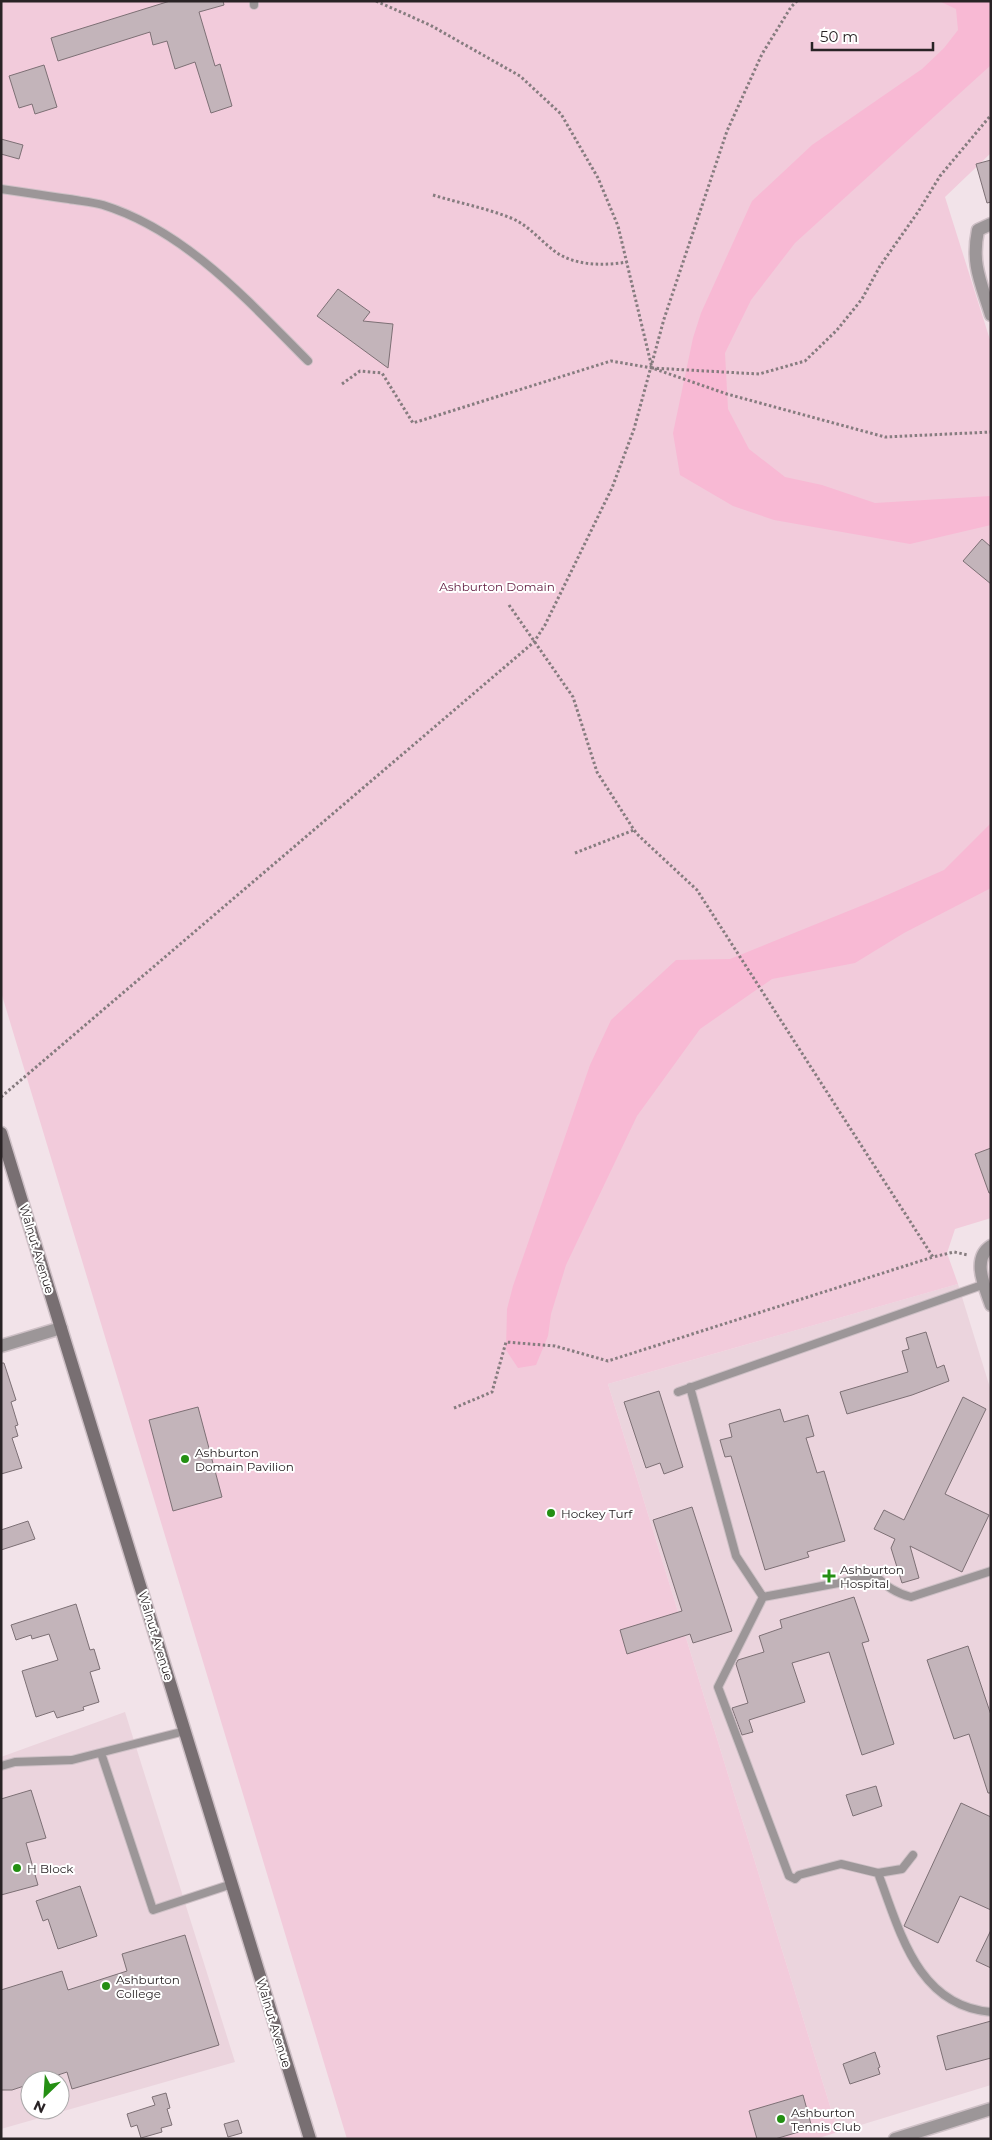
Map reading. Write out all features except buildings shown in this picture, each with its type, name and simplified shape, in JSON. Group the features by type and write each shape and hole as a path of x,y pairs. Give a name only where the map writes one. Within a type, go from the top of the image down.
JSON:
{"main road":[{"name":"Walnut Avenue","path":"1,1133 310,2139"}],"street":[{"path":"991,224 978,230 974,248 974,262 991,314"},
{"path":"988,1248 980,1263 991,1305"},
{"path":"1,1346 61,1328"},
{"path":"895,2139 991,2109"}],"lane":[{"path":"1,189 101,204 128,214 153,227 196,257 244,298 308,361"},
{"path":"678,1392 985,1284"},
{"path":"690,1387 736,1556 763,1597"},
{"path":"763,1597 876,1576 887,1587 899,1594 911,1597 991,1571"},
{"path":"763,1597 718,1687 788,1876 795,1878 799,1875 841,1864 878,1873 902,1869 913,1856"},
{"path":"1,1766 15,1762 72,1760 185,1731"},
{"path":"101,1753 153,1910 232,1884"},
{"path":"878,1873 909,1952 930,1984 954,2003 978,2011 991,2012"}],"path":[{"path":"376,1 430,25 520,76 561,114 598,178 618,226 652,368"},
{"path":"1,1097 534,642 545,625 612,488 634,429 664,319 727,130 762,54 791,6 797,1"},
{"path":"342,384 360,371 382,373 413,422 611,361 652,368 759,374 805,360 837,330 862,299 880,266 918,212 940,176 991,115"},
{"path":"433,195 524,224 555,252 576,261 603,266 627,262"},
{"path":"652,368 727,394 885,437 991,432"},
{"path":"509,605 573,697 597,772 634,830 697,890 933,1257"},
{"path":"575,854 634,830"},
{"path":"454,1408 492,1392 506,1342 555,1346 608,1361 933,1257 954,1252"}],"shaded area":[{"path":"939,1 991,1 991,65 795,243 751,300 725,353 728,409 749,449 785,477 822,485 875,503 991,496 991,525 910,544 774,520 733,506 680,475 673,433 693,338 701,313 752,201 812,145 922,69 944,48 958,30 956,9"},
{"path":"991,823 991,888 904,933 855,963 772,979 700,1029 637,1116 566,1265 551,1314 548,1336 536,1365 518,1368 506,1350 507,1309 513,1286 590,1065 611,1020 676,960 730,959 878,899 944,870"},
{"name":"Ashburton Hospital","path":"958,1284 991,1391 991,2085 838,2132 608,1384"},
{"name":"Ashburton College","path":"125,1712 235,2062 70,2109 70,2070 20,2070 20,2120 32,2120 1,2129 1,1757"}],"green space":[{"name":"Ashburton Domain","path":"1,1 991,1 991,153 945,197 991,343 991,1218 955,1229 947,1253 958,1284 608,1384 838,2132 816,2139 347,2139 1,992"}],"place":[{"name":"Ashburton Domain Pavilion","path":"185,1459"},
{"name":"Hockey Turf","path":"551,1513"},
{"name":"Ashburton Hospital","path":"829,1576"},
{"name":"H Block","path":"17,1868"},
{"name":"Ashburton College","path":"106,1986"},
{"name":"Ashburton Tennis Club","path":"781,2119"}]}
